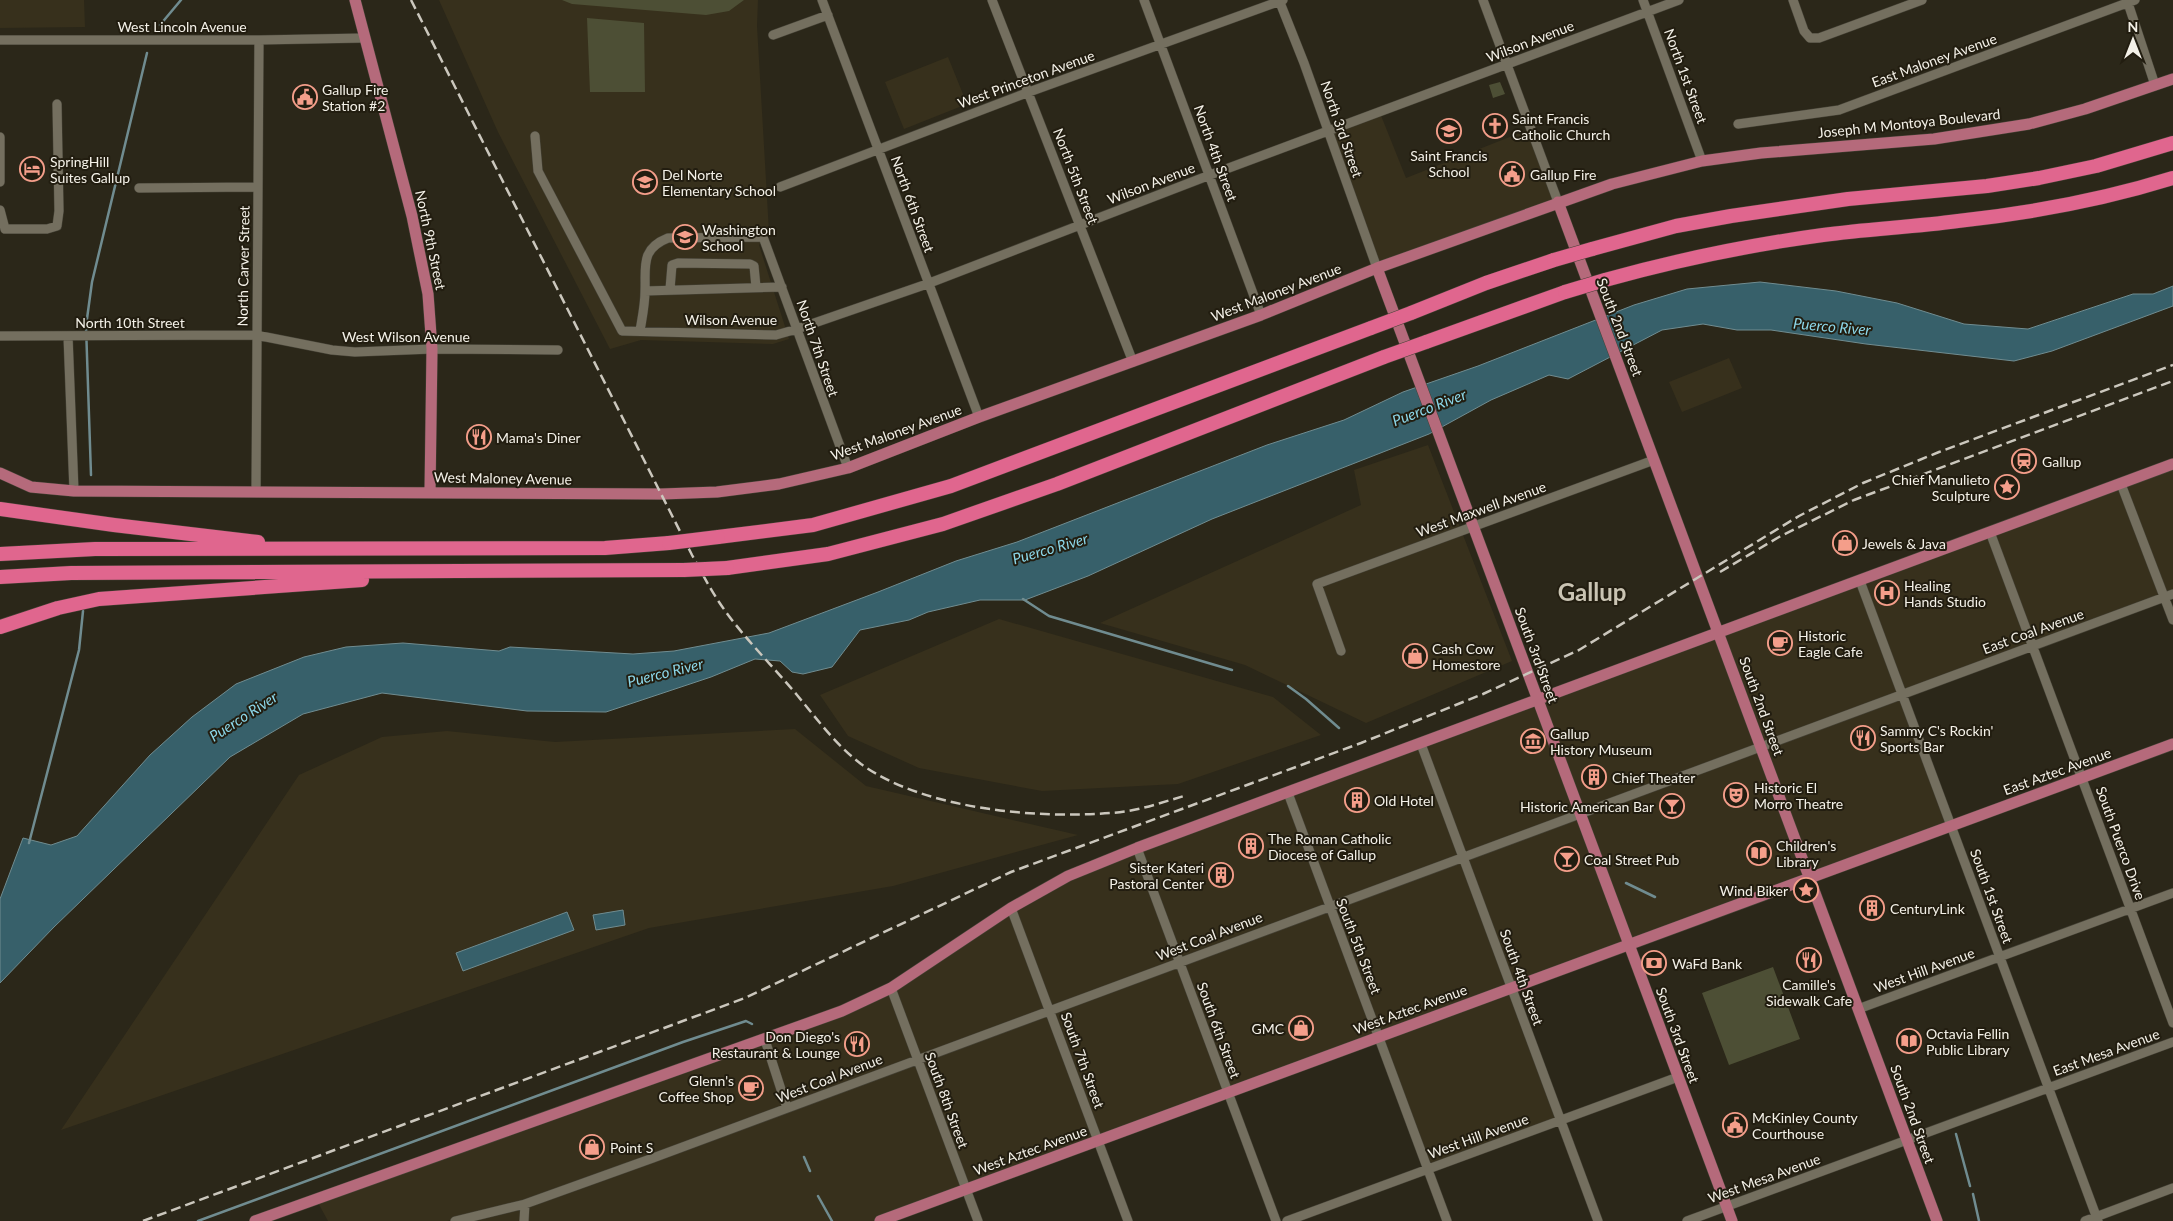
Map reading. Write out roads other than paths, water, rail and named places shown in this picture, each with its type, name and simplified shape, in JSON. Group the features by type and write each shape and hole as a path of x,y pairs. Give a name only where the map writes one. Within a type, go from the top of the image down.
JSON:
{"highway":[{"path":"0,554 95,549 604,548 718,538 813,525 951,486 1411,314 1486,284 1592,249 1676,226 1731,216 1839,200 1987,186 2040,178 2096,166 2173,143"},
{"path":"0,577 71,573 684,570 727,568 828,554 951,521 1057,484 1426,342 1565,292 1665,263 1737,247 1825,234 1958,221 2050,208 2098,199 2173,178"},
{"path":"0,509 209,537 346,550"},
{"path":"0,627 58,608 131,595 484,572"}],"main road":[{"name":"North 9th Street","path":"355,0 412,216 428,294 432,349 430,492"},
{"name":"Joseph M Montoya Boulevard","path":"1702,161 1761,153 1934,138 2029,124 2085,109 2173,79"},
{"name":"West Maloney Avenue","path":"0,473 31,487 74,491 662,494 717,492 778,484 848,468 979,417 1261,315 1378,268 1558,202 1612,184 1702,161"},
{"name":"South 2nd Street","path":"1558,202 1937,1221"},
{"name":"South 3rd Street","path":"1378,268 1416,377 1732,1221"},
{"path":"259,1220 766,1040 842,1011 891,988 1012,908 1068,876 1137,848 1719,634 2173,464"},
{"name":"East Aztec Avenue","path":"1951,826 2173,744"},
{"name":"West Aztec Avenue","path":"880,1221 1951,826"}],"street":[{"name":"North 6th Street","path":"822,0 879,148 927,284 979,417"},
{"name":"North 5th Street","path":"992,0 1133,362"},
{"name":"North 4th Street","path":"1144,0 1261,315"},
{"path":"1484,0 1558,202"},
{"name":"North 1st Street","path":"1643,0 1702,161"},
{"name":"Wilson Avenue","path":"535,136 538,171 622,331 776,335 927,284 1210,175 1679,0"},
{"path":"1792,0 1804,31 1810,38 1820,38 1922,0"},
{"name":"West Princeton Avenue","path":"780,187 1029,92 1280,1"},
{"name":"North 3rd Street","path":"1280,1 1378,268"},
{"path":"2130,1 2155,85"},
{"name":"East Maloney Avenue","path":"1738,124 1839,110 2130,1"},
{"path":"773,35 828,16"},
{"name":"West Lincoln Avenue","path":"0,40 364,38"},
{"name":"North Carver Street","path":"256,492 259,40"},
{"path":"0,210 5,229 47,229 57,226 59,211 57,104"},
{"path":"0,137 0,182"},
{"path":"139,188 258,187"},
{"name":"North 7th Street","path":"645,291 644,264 655,245 662,240 691,237 763,237 848,468"},
{"path":"670,289 672,265 678,263 750,264 754,266 756,288"},
{"path":"640,331 645,291 782,288"},
{"name":"West Wilson Avenue","path":"256,335 295,341 332,350 355,352 432,349 558,350"},
{"name":"North 10th Street","path":"74,491 73,336 256,335"},
{"path":"0,336 73,336"},
{"name":"West Maxwell Avenue","path":"1341,651 1317,584 1654,460"},
{"path":"2121,484 2169,596 2173,620"},
{"name":"South Puerco Drive","path":"1990,532 2173,1023"},
{"name":"South 1st Street","path":"1860,581 2097,1219"},
{"name":"East Coal Avenue","path":"1902,695 2169,596"},
{"name":"West Coal Avenue","path":"455,1221 525,1204 1902,695"},
{"name":"South 4th Street","path":"1421,744 1598,1221"},
{"name":"South 5th Street","path":"1288,793 1447,1221"},
{"name":"South 6th Street","path":"1137,848 1276,1221"},
{"name":"West Hill Avenue","path":"1858,1009 2173,893"},
{"name":"South 7th Street","path":"1012,908 1128,1221"},
{"name":"South 8th Street","path":"891,988 978,1221"},
{"path":"766,1040 787,1108"},
{"name":"East Mesa Avenue","path":"2049,1088 2173,1042"},
{"name":"West Hill Avenue","path":"1287,1221 1678,1077"},
{"name":"West Mesa Avenue","path":"1687,1221 2049,1088"},
{"path":"2085,1221 2097,1219 2173,1188"},
{"path":"524,1221 525,1204"},
{"path":"276,1221 287,1210"}],"water":[{"name":"Puerco River","path":"1760,282 1836,291 1897,303 1964,324 2028,329 2133,294 2153,294 2173,286 2173,306 2052,351 2014,361 1866,344 1771,330 1737,330 1703,324 1662,330 1568,379 1549,375 1491,400 1429,434 1212,519 1088,576 1025,600 980,600 928,612 909,620 860,630 832,667 803,674 792,672 780,661 755,659 711,677 606,712 527,711 382,693 303,714 230,757 54,927 0,983 0,899 23,838 51,845 77,836 150,755 192,717 236,684 304,657 346,647 403,643 499,651 510,647 633,654 674,651 769,633 956,561 1017,542 1267,445 1344,420 1403,392 1478,366 1634,305 1687,289"},
{"path":"623,910 625,925 596,930 593,915"},
{"path":"567,912 574,930 463,971 456,953"}],"waterway":[{"path":"160,25 181,0"},
{"path":"91,475 86,326 92,282 147,53"},
{"path":"1023,599 1049,616 1232,670"},
{"path":"29,843 79,650 83,611"},
{"path":"1288,686 1339,728"},
{"path":"1626,883 1655,897"},
{"path":"198,1221 683,1042 746,1021 752,1024"},
{"path":"1956,1134 1970,1186"},
{"path":"804,1157 810,1171"},
{"path":"1973,1194 1979,1221"},
{"path":"818,1196 832,1221"}],"railway":[{"path":"411,0 708,585 737,626 835,740 861,764 886,779 947,801 981,808 1048,814 1110,813 1138,809 1184,796"},
{"path":"143,1221 745,998 1011,872 1361,743 1483,694 1579,650 1799,516 1863,483 1939,452 2173,365"},
{"path":"1720,572 1779,537 1854,500 2173,381"}],"place":[{"name":"Gallup Fire Station #2","path":"305,97"},
{"name":"Saint Francis Catholic Church","path":"1495,126"},
{"name":"Saint Francis School","path":"1449,131"},
{"name":"SpringHill Suites Gallup","path":"32,169"},
{"name":"Gallup Fire","path":"1512,174"},
{"name":"Del Norte Elementary School","path":"645,182"},
{"name":"Washington School","path":"685,237"},
{"name":"Mama's Diner","path":"479,437"},
{"name":"Gallup","path":"2024,461"},
{"name":"Chief Manulieto Sculpture","path":"2007,487"},
{"name":"Jewels & Java","path":"1845,543"},
{"name":"Healing Hands Studio","path":"1887,593"},
{"name":"Historic Eagle Cafe","path":"1780,643"},
{"name":"Cash Cow Homestore","path":"1415,656"},
{"name":"Sammy C's Rockin' Sports Bar","path":"1863,738"},
{"name":"Gallup History Museum","path":"1533,741"},
{"name":"Chief Theater","path":"1594,777"},
{"name":"Historic El Morro Theatre","path":"1736,795"},
{"name":"Old Hotel","path":"1357,800"},
{"name":"Historic American Bar","path":"1672,806"},
{"name":"The Roman Catholic Diocese of Gallup","path":"1251,846"},
{"name":"Children's Library","path":"1759,853"},
{"name":"Coal Street Pub","path":"1567,859"},
{"name":"Sister Kateri Pastoral Center","path":"1221,875"},
{"name":"Wind Biker","path":"1806,890"},
{"name":"CenturyLink","path":"1872,908"},
{"name":"Camille's Sidewalk Cafe","path":"1809,960"},
{"name":"WaFd Bank","path":"1654,963"},
{"name":"GMC","path":"1301,1028"},
{"name":"Octavia Fellin Public Library","path":"1909,1041"},
{"name":"Don Diego's Restaurant & Lounge","path":"857,1044"},
{"name":"Glenn's Coffee Shop","path":"751,1088"},
{"name":"McKinley County Courthouse","path":"1735,1125"},
{"name":"Point S","path":"592,1147"}],"district":[{"name":"Gallup","path":"1592,591"}]}
